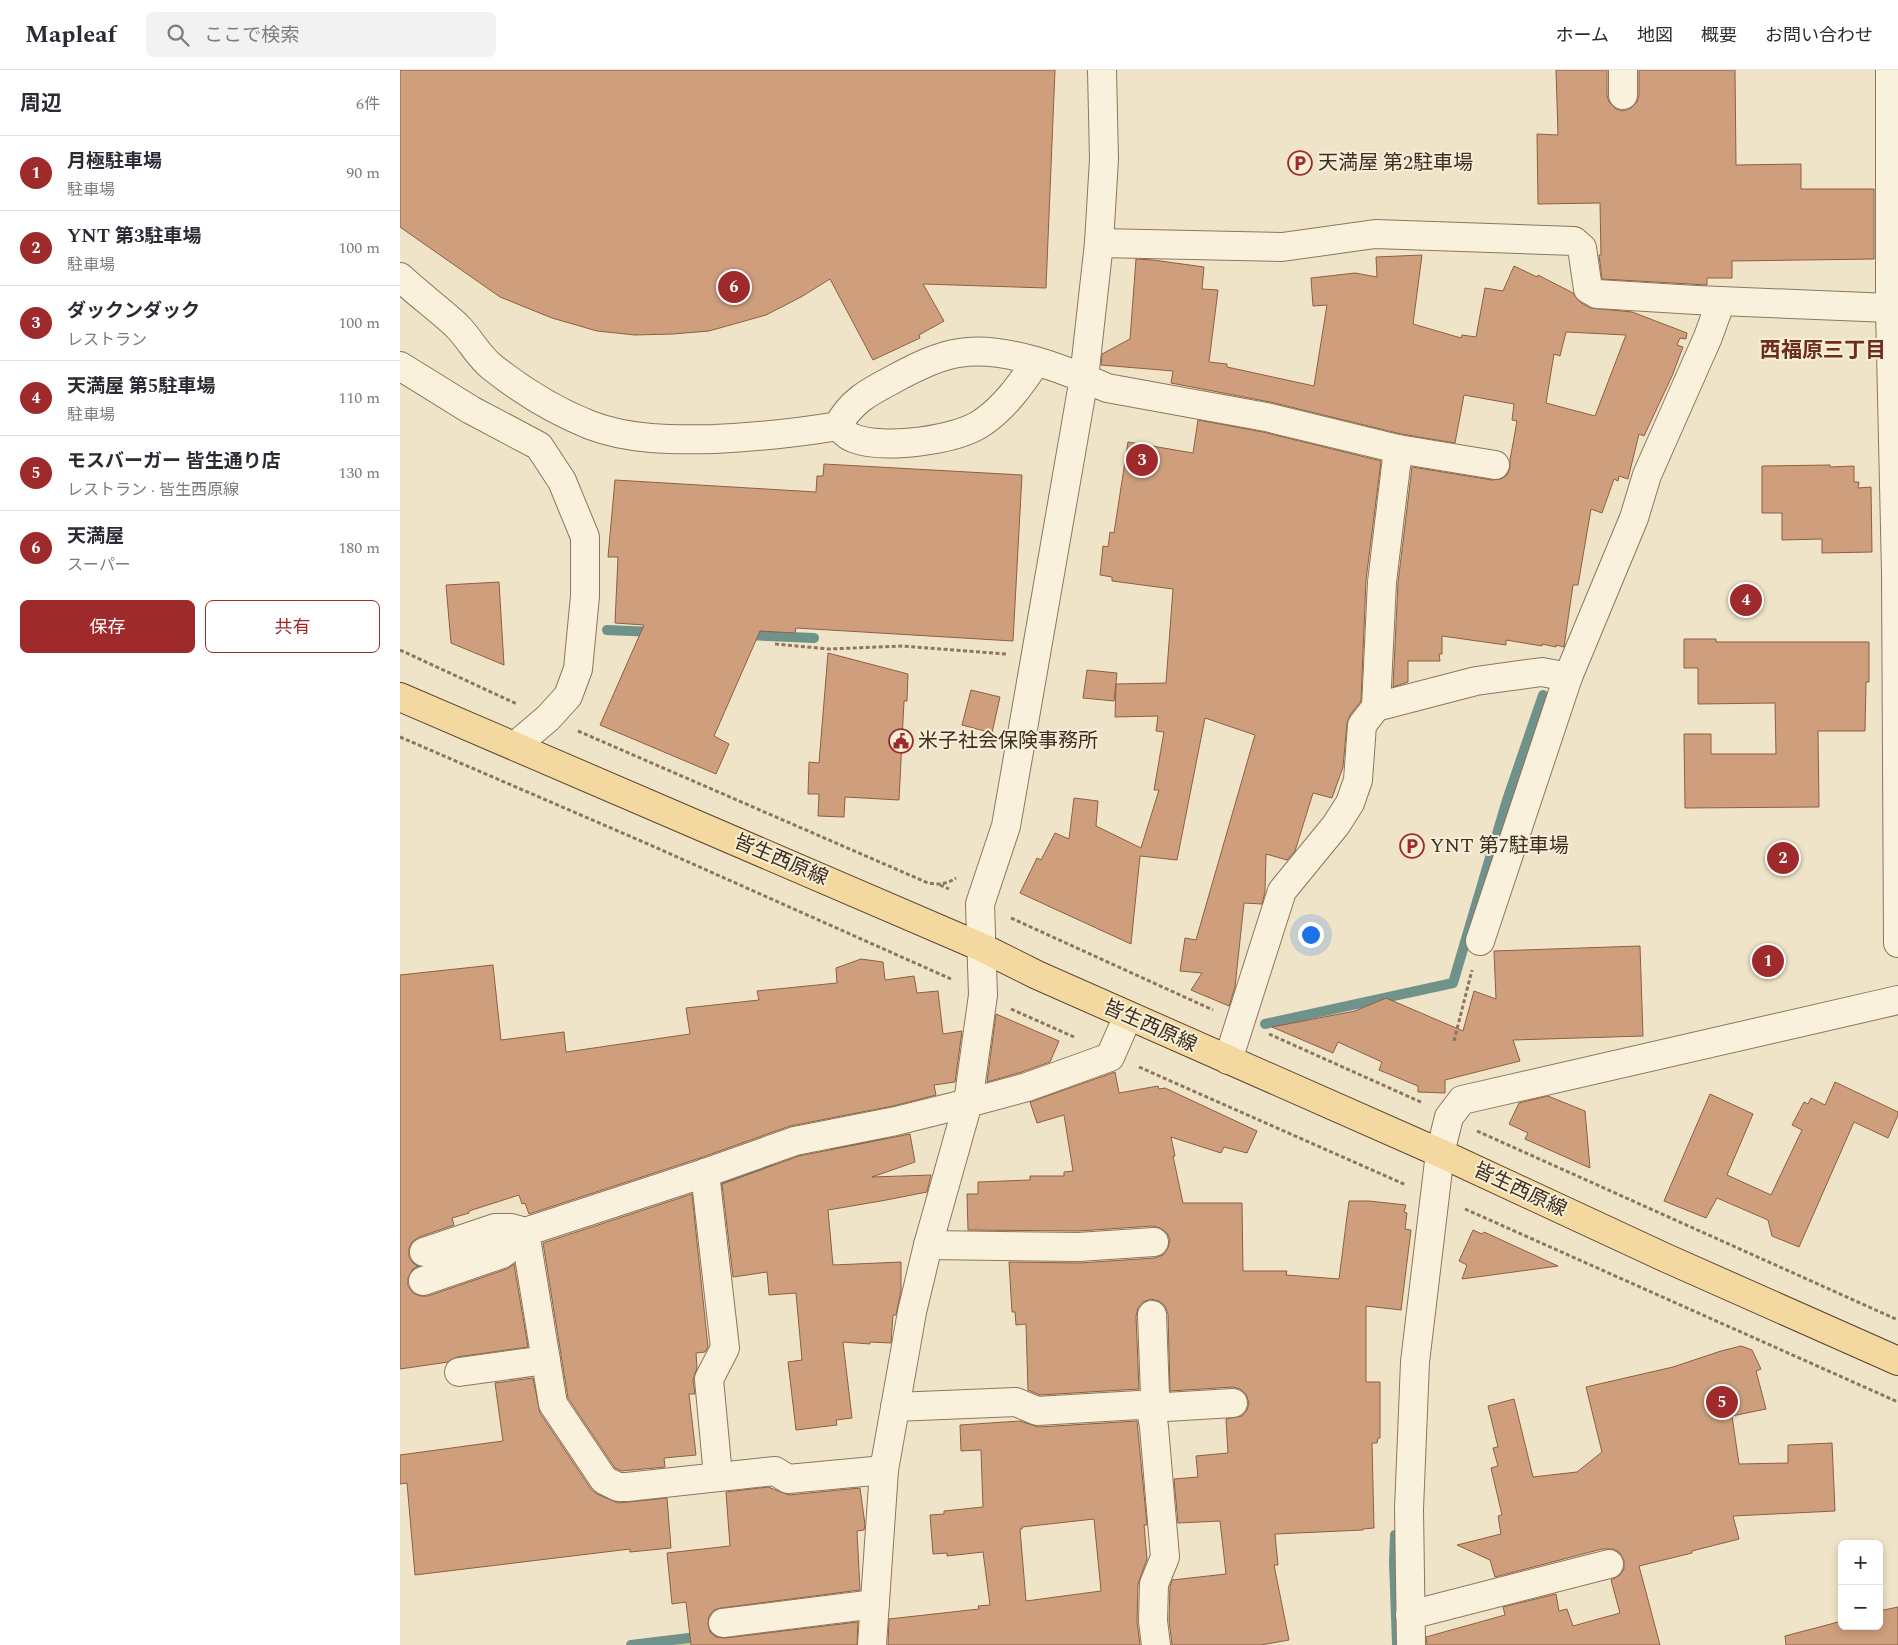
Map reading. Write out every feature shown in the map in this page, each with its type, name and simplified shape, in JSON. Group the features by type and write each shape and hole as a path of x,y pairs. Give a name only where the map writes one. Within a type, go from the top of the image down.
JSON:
{"main road":[{"name":"皆生西原線","path":"400,697 981,947 1037,976 1440,1153 1666,1258 1898,1360"}],"street":[{"path":"872,1645 884,1470 912,1312 928,1245 968,1103 983,995 980,904 1006,826 1084,378 1099,243 1104,159 1102,70"},
{"path":"1890,70 1894,187 1890,308 1897,572 1898,943"},
{"path":"1099,243 1282,247 1375,234 1574,241 1582,248 1588,289 1597,294 1890,308"},
{"path":"400,276 458,327 490,366 524,391 591,425 642,438 674,440 794,434 838,426 848,409 872,391 895,378 940,358 959,353 982,351 999,352 1036,362 1107,388 1266,417 1398,449 1495,465"},
{"path":"1480,941 1568,677 1634,518 1646,475 1708,336 1721,301"},
{"path":"838,426 844,433 854,438 892,444 924,441 961,432 982,423 999,408 1017,389 1036,362"},
{"path":"400,366 471,410 540,446 562,480 585,537 585,596 578,669 568,696 548,718 515,746"},
{"path":"546,457 565,413"},
{"path":"1228,1060 1282,891 1336,825 1350,803 1358,780 1362,725 1376,707 1382,582 1398,449"},
{"path":"1376,707 1476,682 1542,672 1568,677"},
{"path":"1411,1645 1409,1509 1415,1362 1440,1153 1449,1117 1462,1100 1898,1000"},
{"path":"423,1281 502,1254 515,1244 525,1232 795,1142 896,1121 968,1103 1027,1087 1110,1057 1128,1016"},
{"path":"706,1173 725,1348 709,1380 718,1476"},
{"path":"424,1252 495,1228 510,1228 525,1232"},
{"path":"525,1232 554,1404 604,1480 618,1487 627,1487 775,1470 788,1478 884,1470"},
{"path":"928,1245 1078,1247 1154,1242"},
{"path":"1149,1408 1155,1395 1152,1316"},
{"path":"459,1372 546,1360"},
{"path":"895,1407 1016,1402 1037,1411 1139,1405 1149,1408 1234,1403"},
{"path":"1149,1408 1154,1426 1165,1557 1154,1584 1153,1621 1156,1645"},
{"path":"1410,1615 1609,1564"},
{"path":"723,1623 875,1604"}],"path":[{"path":"775,644 829,649 903,646 1013,656"},
{"path":"400,650 520,705"},
{"path":"573,729 912,876 949,889"},
{"path":"400,737 955,980"},
{"path":"939,884 951,882 962,874"},
{"path":"910,882 912,876"},
{"path":"1008,917 1216,1011"},
{"path":"1052,943 1054,938"},
{"path":"1454,1041 1480,941"},
{"path":"882,948 885,944"},
{"path":"1021,1013 1024,1006"},
{"path":"1007,1007 1080,1040"},
{"path":"1260,1030 1430,1106"},
{"path":"1136,1065 1406,1185"},
{"path":"1470,1128 1898,1320"},
{"path":"1459,1206 1898,1402"}],"green space":[{"path":"788,1628 789,1645 672,1645 672,1642"}],"building":[{"path":"400,70 1055,70 1046,288 923,284 944,321 919,335 920,338 873,360 830,279 766,315 709,331 635,335 597,331 552,318 500,297 400,227"},
{"path":"1556,70 1607,70 1607,95 1609,102 1616,109 1623,111 1631,108 1637,102 1639,95 1639,70 1735,70 1736,165 1801,164 1801,189 1874,189 1874,259 1732,261 1732,278 1707,278 1707,285 1602,279 1599,255 1601,255 1600,203 1538,204 1537,134 1558,135"},
{"path":"1422,255 1413,324 1461,338 1462,335 1476,337 1485,288 1503,291 1514,266 1537,277 1538,275 1573,293 1580,302 1590,308 1632,312 1687,333 1686,339 1680,338 1677,345 1683,347 1672,376 1644,436 1639,434 1628,479 1619,476 1618,481 1614,479 1602,513 1591,509 1578,585 1573,585 1564,647 1542,644 1542,646 1506,640 1506,645 1442,636 1442,654 1439,654 1440,661 1408,661 1408,682 1393,687 1398,583 1412,467 1492,480 1501,479 1507,475 1510,468 1517,421 1512,420 1514,404 1464,395 1455,443 1401,434 1270,402 1171,383 1173,371 1101,365 1102,354 1130,339 1136,259 1153,260 1204,267 1202,289 1218,290 1209,362 1227,364 1227,367 1314,386 1327,305 1313,306 1311,278 1355,273 1377,277 1376,257","holes":["1566,332 1626,335 1595,416 1546,403 1554,354 1560,356"]},
{"path":"1198,420 1263,432 1381,461 1366,580 1361,701 1350,715 1347,723 1343,767 1332,798 1313,793 1295,851 1287,860 1266,854 1265,892 1262,904 1244,903 1235,987 1229,1006 1191,990 1202,973 1180,971 1185,938 1196,940 1255,735 1205,718 1177,860 1140,856 1131,944 1020,893 1037,858 1041,860 1055,833 1069,839 1074,798 1098,801 1096,826 1141,848 1159,790 1154,790 1164,732 1156,731 1158,716 1115,717 1116,684 1166,683 1173,589 1112,581 1112,577 1100,575 1103,546 1108,547 1110,532 1114,533 1128,442 1193,453"},
{"path":"824,464 1022,475 1013,641 796,628 795,633 760,631 714,736 729,744 716,774 600,725 644,625 615,623 618,557 608,557 615,480 816,492 817,476 823,476"},
{"path":"1830,465 1830,467 1854,466 1854,482 1859,482 1858,488 1871,487 1872,552 1822,553 1822,539 1782,540 1782,513 1762,513 1762,466"},
{"path":"499,582 504,665 451,643 446,585"},
{"path":"1684,639 1716,639 1716,642 1869,642 1869,682 1866,682 1865,731 1818,731 1819,807 1685,808 1684,734 1711,734 1711,754 1776,754 1775,703 1698,704 1698,668 1684,668"},
{"path":"828,653 908,674 907,701 904,701 899,800 845,797 844,817 818,816 819,794 808,794 809,762 819,763"},
{"path":"1087,670 1117,673 1114,701 1083,698"},
{"path":"971,690 1000,697 992,733 962,725"},
{"path":"1640,946 1643,1036 1513,1040 1520,1061 1445,1080 1445,1093 1418,1092 1418,1086 1379,1070 1382,1062 1338,1042 1333,1053 1272,1027 1355,1011 1386,998 1463,1031 1474,991 1496,999 1494,951"},
{"path":"861,959 883,962 885,980 914,976 917,993 938,991 943,1034 962,1031 955,1082 934,1085 936,1095 893,1106 790,1126 700,1158 529,1214 525,1203 522,1204 519,1195 452,1218 454,1225 419,1237 412,1242 409,1248 409,1257 418,1266 412,1270 408,1278 408,1286 413,1293 420,1296 428,1296 507,1269 514,1264 528,1347 457,1357 448,1362 400,1369 400,975 493,965 501,1040 564,1032 566,1052 690,1034 686,1008 759,1000 757,991 837,983 836,968"},
{"path":"996,1014 1059,1041 1050,1062 987,1082"},
{"path":"1115,1072 1119,1093 1158,1086 1159,1089 1165,1088 1257,1131 1247,1153 1224,1147 1221,1153 1171,1137 1183,1203 1242,1203 1243,1271 1287,1271 1286,1275 1339,1279 1349,1201 1406,1205 1404,1212 1407,1213 1405,1229 1411,1230 1401,1310 1366,1306 1366,1382 1380,1382 1380,1438 1378,1438 1377,1443 1372,1443 1374,1528 1275,1534 1278,1565 1274,1565 1289,1640 1261,1645 1172,1645 1169,1620 1172,1580 1226,1574 1220,1521 1178,1523 1174,1479 1198,1477 1196,1456 1228,1453 1226,1419 1242,1416 1247,1410 1249,1403 1246,1394 1240,1389 1233,1387 1170,1391 1168,1314 1165,1306 1159,1301 1151,1299 1143,1302 1138,1308 1136,1316 1139,1389 1040,1395 1028,1390 1026,1324 1016,1325 1015,1312 1012,1312 1009,1262 1079,1263 1155,1258 1163,1255 1168,1248 1170,1240 1167,1233 1153,1226 1078,1231 968,1230 967,1194 978,1194 978,1182 1030,1180 1030,1176 1064,1176 1064,1172 1073,1171 1064,1115 1037,1123 1030,1102"},
{"path":"1835,1082 1898,1112 1898,1115 1888,1138 1854,1122 1799,1247 1772,1236 1768,1220 1717,1198 1706,1218 1664,1201 1710,1094 1753,1114 1727,1175 1771,1195 1802,1130 1792,1125 1804,1102 1808,1104 1811,1098 1825,1105"},
{"path":"1548,1096 1585,1111 1590,1168 1525,1139 1528,1133 1509,1124 1519,1103"},
{"path":"910,1134 915,1162 872,1177 931,1175 927,1192 828,1210 833,1265 901,1262 901,1290 896,1315 893,1315 891,1343 843,1342 852,1418 836,1420 837,1425 796,1430 788,1362 802,1360 796,1293 769,1295 767,1272 733,1277 722,1184 799,1156"},
{"path":"692,1194 708,1347 705,1352 696,1353 697,1368 693,1380 695,1394 689,1394 696,1455 664,1458 665,1467 622,1471 615,1468 568,1398 543,1243"},
{"path":"1473,1230 1482,1234 1484,1232 1558,1266 1462,1279 1467,1265 1459,1261"},
{"path":"1741,1346 1752,1350 1761,1369 1756,1371 1766,1409 1732,1416 1739,1464 1788,1463 1788,1445 1832,1443 1835,1511 1733,1516 1739,1539 1639,1566 1660,1645 1427,1645 1426,1637 1505,1615 1503,1607 1556,1594 1559,1611 1567,1609 1573,1626 1620,1613 1611,1580 1620,1575 1624,1569 1624,1561 1620,1553 1614,1549 1602,1549 1495,1577 1490,1560 1457,1545 1501,1534 1498,1516 1502,1515 1491,1468 1498,1466 1493,1448 1498,1447 1488,1406 1514,1399 1533,1477 1577,1472 1602,1452 1586,1387 1673,1367"},
{"path":"533,1378 540,1413 591,1489 597,1494 618,1503 667,1498 671,1548 630,1552 630,1549 415,1575 407,1483 400,1484 400,1455 503,1441 495,1383"},
{"path":"1020,1421 1038,1427 1137,1421 1147,1525 1144,1525 1147,1559 1138,1584 1137,1621 1140,1645 888,1645 889,1619 979,1609 978,1606 990,1605 983,1552 947,1556 947,1553 933,1554 930,1515 944,1514 944,1511 983,1507 981,1450 961,1451 960,1425","holes":["1094,1519 1101,1591 1026,1601 1020,1529 1022,1527"]},
{"path":"768,1487 789,1495 860,1488 865,1525 864,1530 857,1531 860,1590 721,1608 714,1610 709,1616 710,1632 716,1637 725,1638 858,1622 857,1645 691,1645 686,1602 672,1604 667,1553 730,1546 726,1492"},
{"path":"1898,1607 1898,1645 1786,1645 1785,1636 1838,1622 1838,1630 1883,1630 1883,1610"}],"waterway":[{"path":"607,630 654,632"},
{"path":"745,635 814,638"},
{"path":"1265,1024 1453,983 1507,800 1543,695"},
{"path":"835,1150 881,1137"},
{"path":"717,1182 770,1168"},
{"path":"400,1270 433,1261"},
{"path":"1395,1535 1397,1644"},
{"path":"631,1645 730,1633"}],"place":[{"name":"天満屋 第2駐車場","path":"1300,163"},
{"name":"天満屋","path":"734,287"},
{"name":"ダックンダック","path":"1142,460"},
{"name":"天満屋 第5駐車場","path":"1746,600"},
{"name":"米子社会保険事務所","path":"901,741"},
{"name":"YNT 第7駐車場","path":"1412,846"},
{"name":"YNT 第3駐車場","path":"1783,858"},
{"name":"月極駐車場","path":"1768,961"},
{"name":"モスバーガー 皆生通り店","path":"1722,1402"}],"district":[{"name":"西福原三丁目","path":"1823,351"}]}
